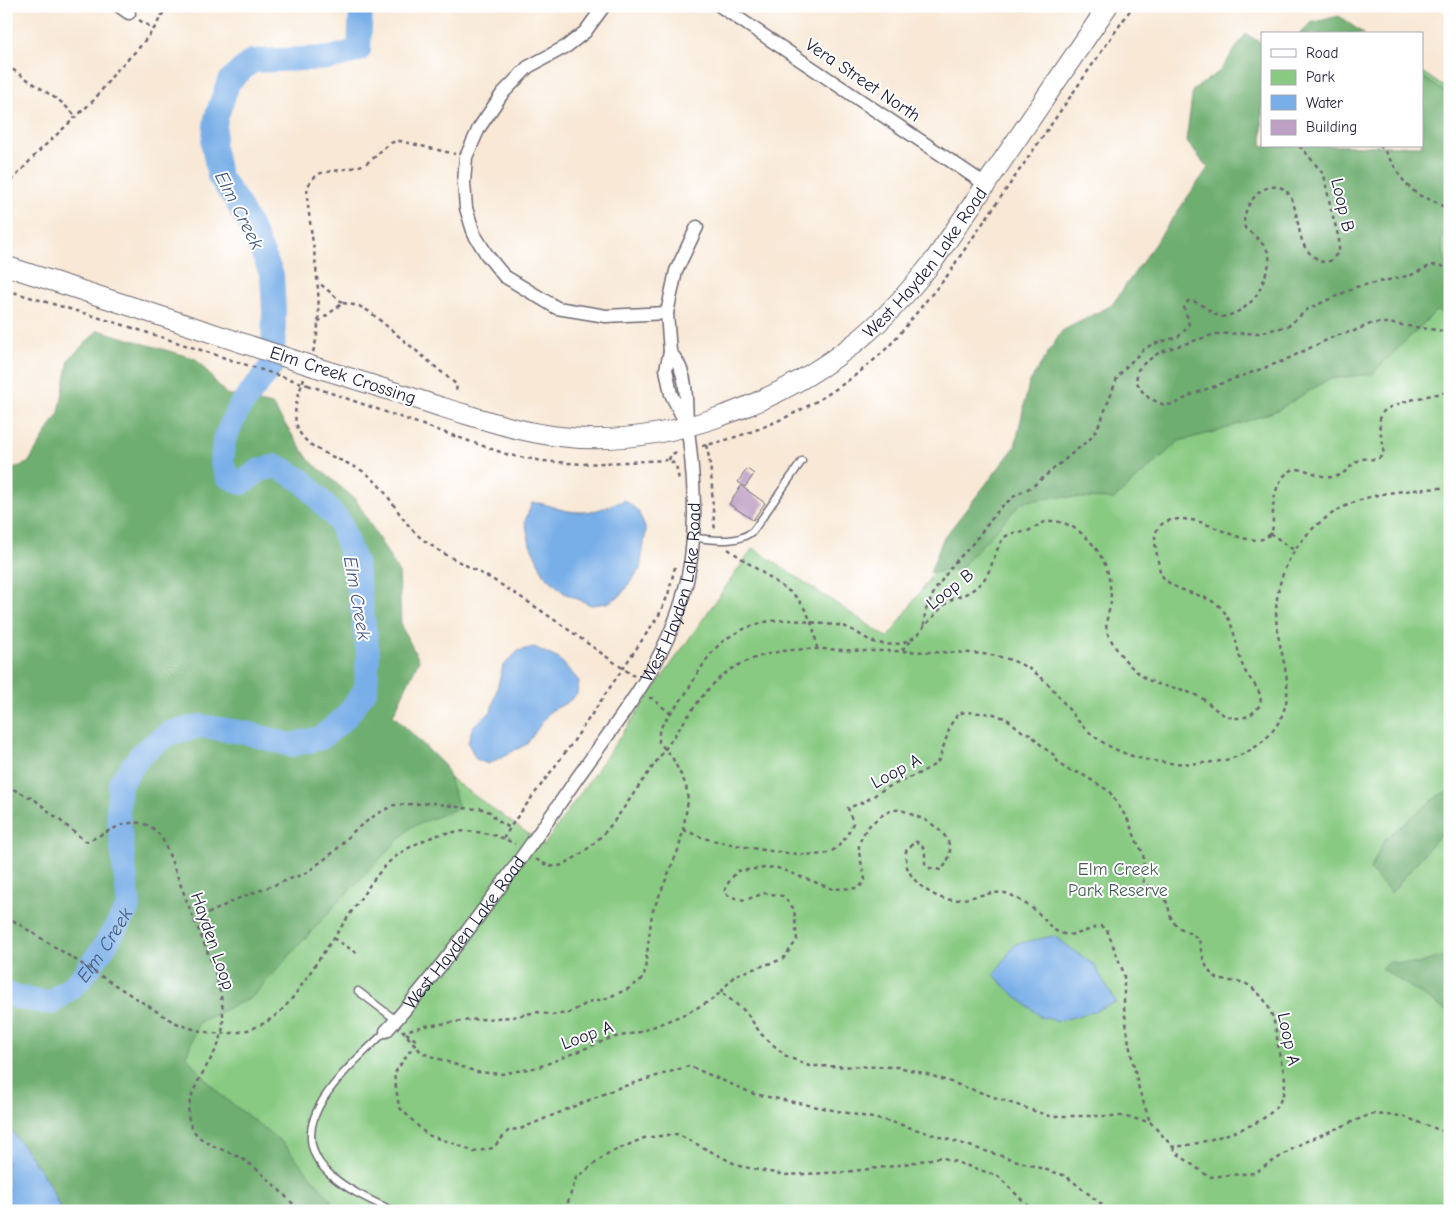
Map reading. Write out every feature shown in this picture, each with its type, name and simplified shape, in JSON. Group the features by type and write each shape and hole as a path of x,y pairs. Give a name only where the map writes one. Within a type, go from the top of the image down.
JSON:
{"main road":[{"name":"West Hayden Lake Road","path":"687,426 738,409 782,389 823,366 861,338 894,307 923,275 1108,6"},
{"name":"Elm Creek Crossing","path":"6,266 315,367 492,422 534,433 576,438 616,438 645,435 687,426"}],"street":[{"path":"604,6 585,32 567,46 528,67 502,94 479,128 466,157 464,183 466,208 474,234 487,255 504,276 557,308 606,316 667,313"},
{"name":"Vera Street North","path":"720,6 985,184"},
{"path":"687,426 686,389 679,362 670,352 667,313 676,271 697,227"},
{"name":"West Hayden Lake Road","path":"386,1031 399,1026 521,860 637,692 660,655 678,613 687,583 694,538 694,487 687,426"}],"lane":[{"path":"694,538 719,540 746,537 753,532 802,461"},
{"path":"358,991 399,1026"},
{"name":"West Hayden Lake Road","path":"386,1031 326,1094 311,1126 310,1140 320,1164 333,1177 361,1195 393,1211"}],"path":[{"path":"6,187 38,152 95,98 116,71 138,49 154,29 167,6"},
{"path":"124,10 154,29"},
{"path":"6,65 61,102 76,116"},
{"name":"Loop B","path":"924,626 925,612 940,582 1001,507 1016,495 1033,486 1092,437 1104,415 1117,378 1136,356 1153,344 1178,337 1184,333 1189,326 1184,308 1188,301 1198,302 1208,311 1221,317 1239,311 1256,297 1265,279 1269,257 1267,251 1253,234 1245,228 1243,220 1249,205 1258,193 1266,188 1276,186 1284,188 1290,193 1306,249 1322,262 1330,261 1336,256 1340,248 1339,239 1324,175 1302,148"},
{"path":"1382,148 1405,183 1418,195 1439,203 1450,213"},
{"path":"1450,272 1442,266 1432,265 1411,275 1356,287 1308,309 1288,326 1259,333 1215,334 1166,350 1142,365 1138,370 1136,381 1149,398 1164,405 1174,404 1193,394 1283,361 1335,336 1373,323 1386,323 1450,332"},
{"path":"318,282 343,303 359,306 381,320 457,385 456,391"},
{"path":"6,290 130,327 308,385 508,455 543,461 582,464 669,460 676,465 680,488"},
{"path":"318,322 343,303"},
{"path":"1294,550 1270,533 1273,528 1272,511 1275,495 1287,473 1301,468 1328,477 1338,476 1361,460 1378,458 1384,450 1380,437 1380,422 1385,410 1430,395 1450,392"},
{"path":"706,446 712,476 713,517 719,540 727,548 793,594 801,602 811,622 817,649"},
{"path":"669,460 671,454"},
{"path":"532,857 554,866 559,866 585,851 614,822 704,694 718,679 733,668 756,657 775,652 817,649 978,654 1004,657 1016,661 1031,670 1050,685 1081,724 1108,746 1154,762 1193,763 1232,759 1249,751 1267,737 1277,725 1285,708 1287,685 1278,638 1276,614 1281,578 1294,550 1307,534 1319,524 1345,507 1360,500 1383,494 1450,487"},
{"name":"Loop B","path":"924,626 948,601 969,592 982,582 993,563 1001,542 1008,535 1026,532 1050,520 1060,522 1083,533 1104,561 1109,575 1111,592 1106,629 1112,641 1131,666 1155,683 1175,687 1200,697 1225,715 1235,718 1245,717 1258,708 1260,696 1245,671 1230,623 1220,607 1209,600 1172,584 1164,578 1160,572 1156,550 1156,533 1159,526 1165,521 1188,519 1199,521 1235,536 1251,540 1263,538 1270,533"},
{"path":"503,839 573,742 659,614 668,595 676,566"},
{"path":"683,830 688,801 686,786 672,757 659,742 658,735 660,728 712,653 725,640 764,621 795,619 842,626 876,643 893,644 912,639"},
{"path":"900,651 920,633 924,626"},
{"path":"637,692 646,698 652,698 671,714"},
{"name":"Loop A","path":"399,1026 425,1026 512,1017 537,1012 552,1015 569,1013 593,1000 602,1000 628,989 644,978 652,913 679,848 683,830 704,838 780,853 814,855 829,853 845,839 853,823 848,808 866,801 884,789 920,774 939,760 950,724 958,714 965,712 994,714 1007,719 1023,732 1030,734 1054,755 1060,764 1109,790 1128,820 1143,852 1142,873 1144,883 1160,893 1167,902 1171,918 1175,924 1199,939 1203,959 1209,972 1222,981 1242,982 1250,987 1261,996 1274,1020 1285,1081 1278,1106 1265,1118 1250,1127 1197,1145 1173,1147"},
{"name":"Hayden Loop","path":"6,786 34,799 88,841 130,822 143,822 156,830 162,838 218,983 223,1017 219,1042 196,1086 190,1102 188,1118 190,1124 193,1131 206,1142 244,1160 300,1211"},
{"path":"194,920 237,899 306,873 334,852 356,829 394,805 434,804 470,809 480,808 492,813 495,819 510,828"},
{"name":"Loop A","path":"399,1026 422,1053 477,1072 502,1074 539,1067 611,1038 640,1032 684,1014 710,1002 735,975 783,959 797,940 794,909 783,896 765,893 745,900 731,897 724,893 726,886 737,872 775,867 833,889 859,888 865,880 858,848 866,830 880,816 899,810 927,820 947,837 950,854 946,865 941,870 930,868 925,863 925,850 922,845 915,841 906,851 907,867 913,877 920,885 942,899 956,900 979,894 1006,893 1036,910 1054,929 1064,934 1081,934 1094,927 1101,926 1107,930 1124,974 1124,1008 1130,1044 1139,1089 1150,1122"},
{"path":"6,916 120,989 183,1026 208,1033 234,1034 253,1028 276,1015 299,988 383,869 397,855 435,836 454,832 483,832 521,848"},
{"path":"333,938 360,955"},
{"path":"721,992 746,1012 761,1034 786,1056 809,1066 898,1067 927,1074 1049,1116 1121,1116 1150,1122 1178,1154 1209,1177 1254,1173 1302,1143 1371,1114 1402,1116 1450,1134"},
{"path":"414,1044 394,1074 399,1107 427,1136 456,1144 474,1152 493,1148 509,1130 520,1129 618,1088 689,1066 754,1094 892,1122 1066,1176 1110,1211"},
{"path":"569,1211 568,1202 576,1178 607,1154 644,1138 677,1134 739,1166 785,1175 845,1172 894,1166 941,1156 998,1176 1033,1211"}],"green space":[{"path":"1339,16 1361,32 1301,32 1311,23"},
{"path":"1246,34 1261,42 1261,148 1424,148 1424,77 1450,96 1450,205 1441,241 1448,274 1450,274 1450,314 1436,311 1372,374 1329,379 1278,410 1222,430 1179,441 1114,499 1057,497 1022,502 960,569 930,573 943,539 1015,447 1029,383 1062,331 1112,305 1208,168 1186,141 1193,90 1220,71"},
{"name":"Elm Creek Park Reserve","path":"1424,73 1450,91 1450,1211 60,1211 57,1200 45,1178 6,1124 6,464 544,845 753,548 888,638 1261,101 1261,148 1424,148"},
{"path":"98,330 196,359 226,394 272,405 309,460 356,500 399,573 401,626 419,660 393,715 445,766 459,808 411,827 340,900 252,997 199,1022 186,1056 217,1092 283,1143 332,1201 313,1211 60,1211 57,1200 45,1178 6,1124 6,471 28,463 59,413 69,359"},
{"path":"1450,791 1450,823 1391,893 1370,870 1384,840 1439,795"},
{"path":"1450,945 1450,1013 1381,968 1390,962 1418,964 1444,956"}],"water":[{"path":"625,500 638,511 646,530 640,569 620,596 607,603 591,605 564,593 544,574 530,544 525,521 532,503 569,511 585,512"},
{"path":"534,647 559,659 579,681 577,694 568,702 549,712 527,744 488,764 476,759 468,743 473,726 491,712 503,666 518,651"},
{"path":"1054,936 1094,965 1116,1002 1094,1011 1059,1021 1041,1017 994,975 1015,944"},
{"path":"6,1124 45,1178 57,1200 60,1211 8,1211"}],"building":[{"path":"747,469 754,474 745,487 738,482"},
{"path":"741,486 765,503 753,520 729,504"}],"waterway":[{"name":"Elm Creek","path":"6,993 17,997 51,1003 79,981 102,950 129,906 118,812 120,783 143,752 170,733 201,726 247,733 291,745 321,738 346,717 366,689 368,654 356,566 339,521 303,481 277,466 260,470 242,483 227,476 222,462 224,440 239,408 273,364 274,310 272,275 237,202 219,176 213,145 216,118 229,81 252,61 331,58 359,50 361,6"}]}
